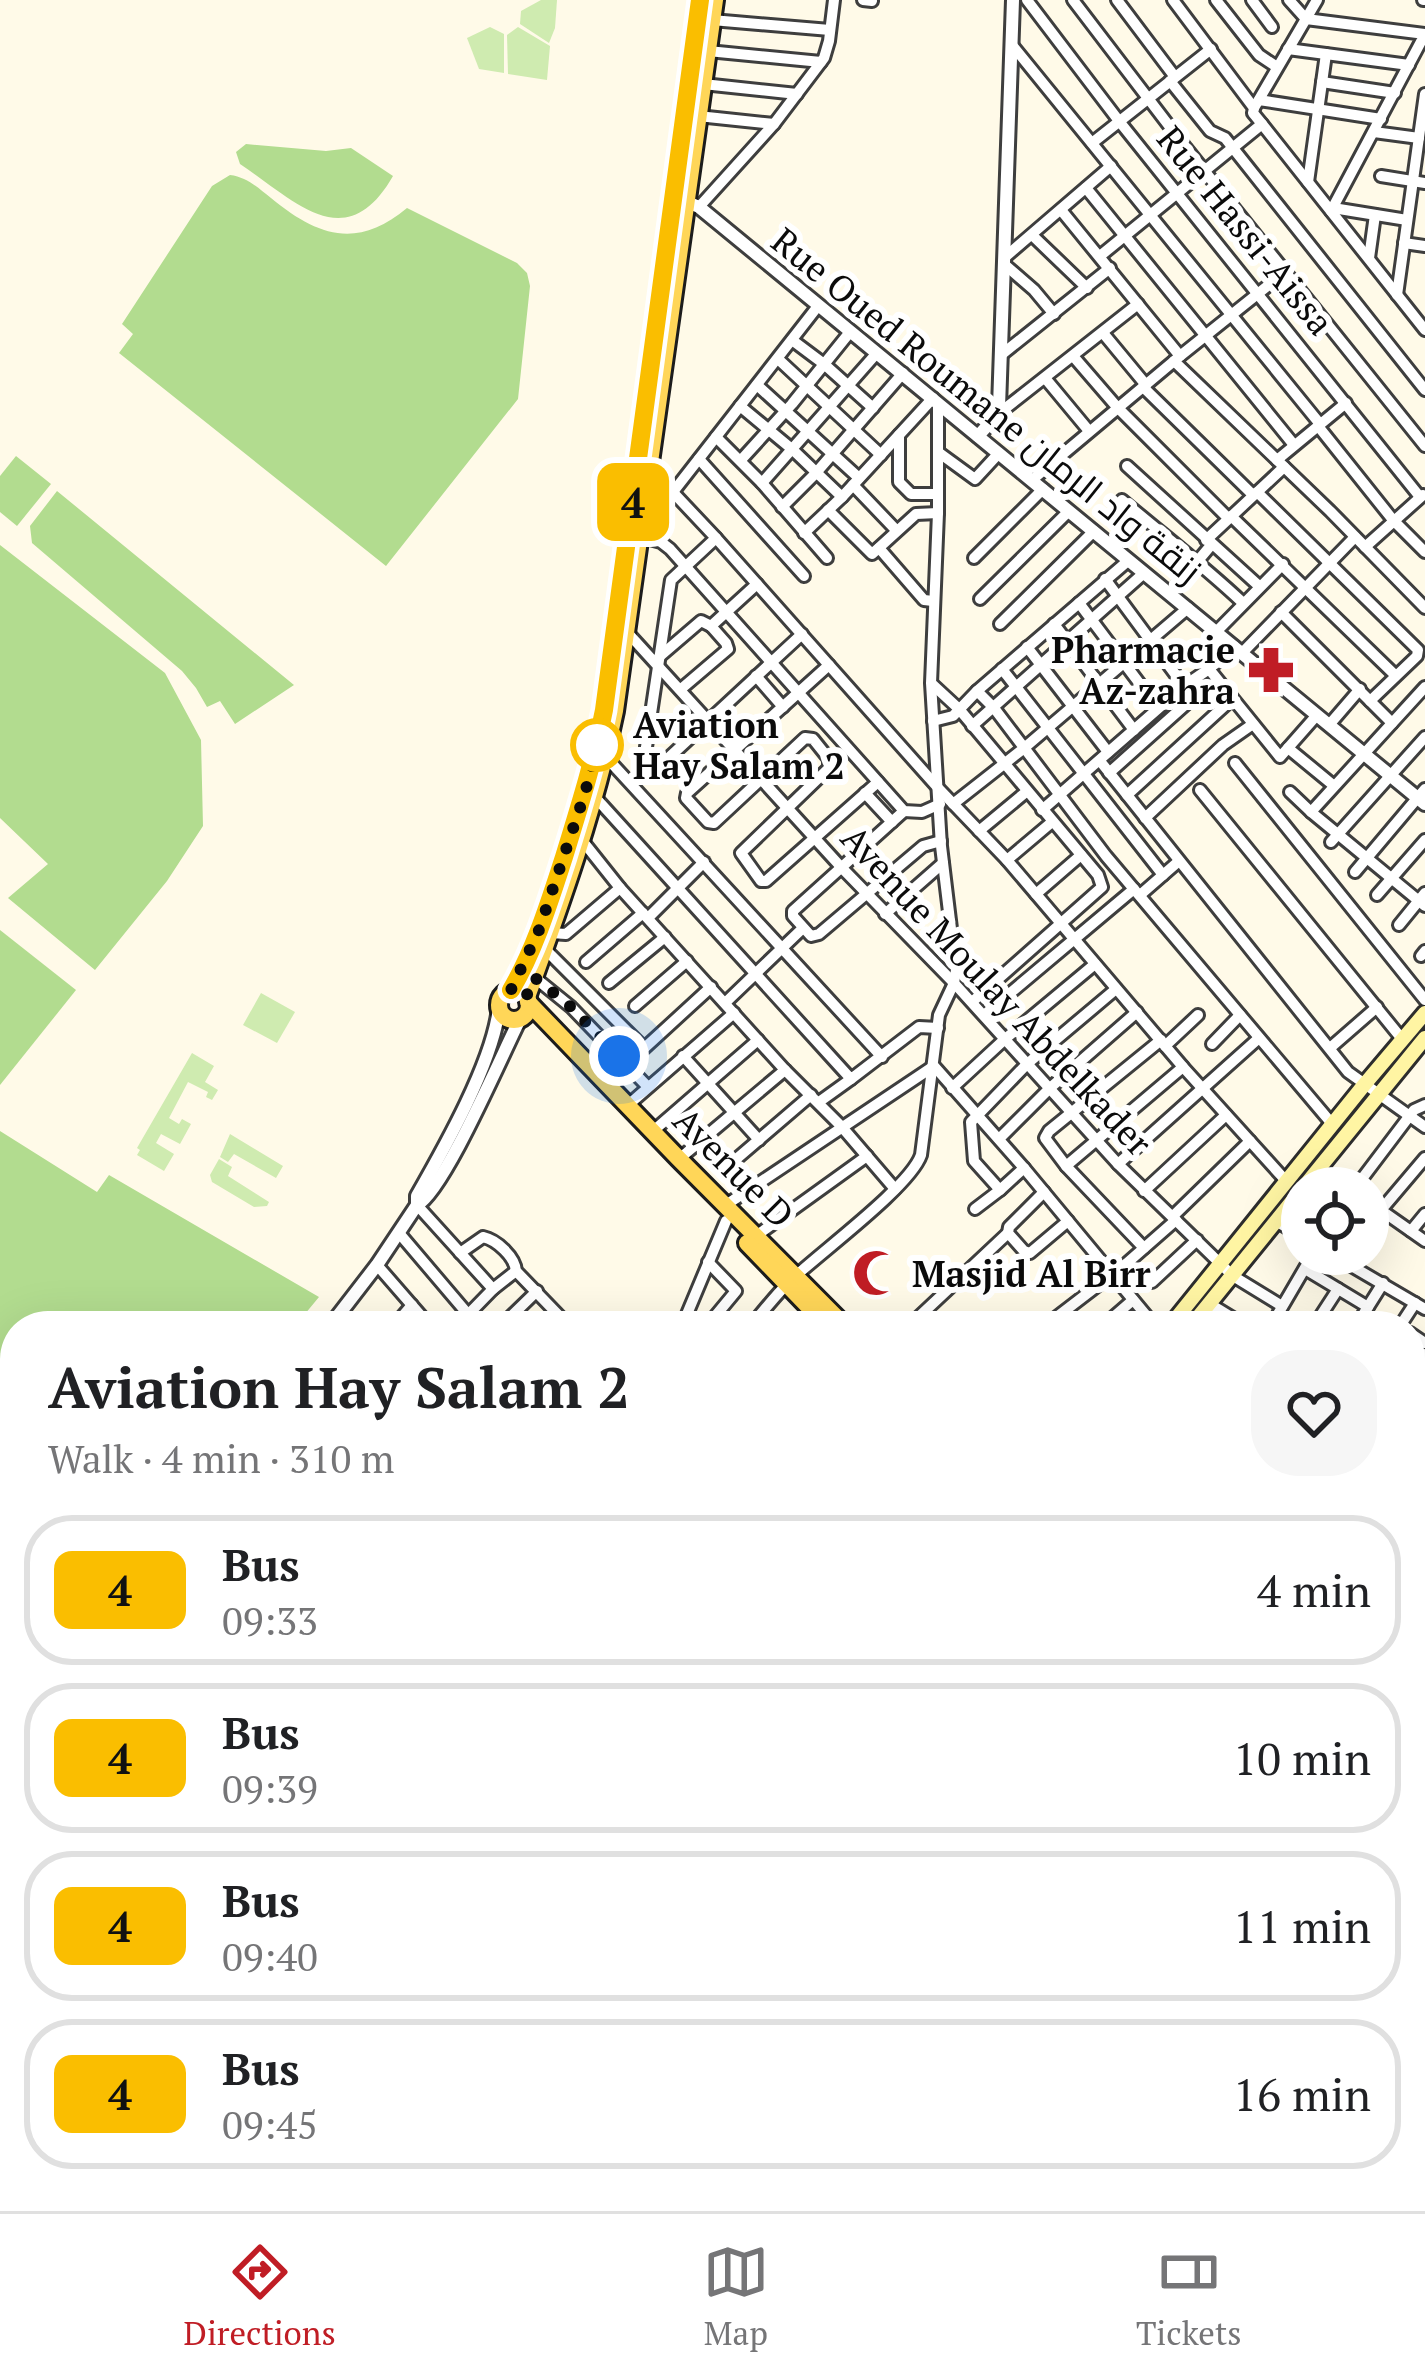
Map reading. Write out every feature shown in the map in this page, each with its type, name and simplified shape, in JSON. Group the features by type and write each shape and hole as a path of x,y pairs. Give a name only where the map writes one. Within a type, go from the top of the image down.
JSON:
{"main road":[{"path":"686,202 700,0"},
{"path":"522,1004 548,941 605,756 627,632 641,477 715,0"},
{"path":"522,1004 539,930 596,752 635,535"},
{"path":"499,1008 502,995 522,1004"},
{"name":"Avenue D","path":"522,1004 627,1106 726,1213 756,1236 815,1311"},
{"name":"Avenue D","path":"522,1004 791,1280 827,1311"},
{"path":"1298,1167 1425,1013"},
{"path":"1320,1167 1425,1038"},
{"path":"1182,1311 1281,1188"},
{"path":"1204,1311 1281,1215"}],"street":[{"path":"686,202 774,124 821,62 834,0"},
{"path":"863,0 872,1"},
{"path":"998,414 1013,0"},
{"name":"Rue Hassi-Aissa","path":"1027,0 1119,121 1423,494"},
{"path":"1073,0 1425,446"},
{"path":"1118,0 1210,131 1223,136 1425,390"},
{"path":"1173,0 1257,104 1381,118"},
{"path":"1216,0 1259,56 1277,67"},
{"path":"1252,0 1272,26"},
{"path":"1289,0 1306,19 1425,34 1332,210"},
{"path":"1317,0 1253,113 1425,330"},
{"path":"712,20 830,30"},
{"path":"1012,45 1394,520 1425,552"},
{"path":"1092,143 1211,49"},
{"path":"1288,49 1409,65"},
{"path":"707,52 821,62"},
{"path":"1309,182 1326,54"},
{"path":"1322,82 1395,93"},
{"path":"703,84 797,94"},
{"path":"1397,295 1407,216 1419,182 1425,94"},
{"path":"698,116 774,124"},
{"path":"1100,256 1262,124"},
{"path":"1374,132 1419,138"},
{"path":"1004,261 1111,166"},
{"path":"1381,176 1419,182"},
{"path":"1086,188 1294,445"},
{"name":"Rue Oued Roumane زنقة واد الرمان","path":"686,202 1422,797"},
{"path":"1061,210 1177,358 1425,608"},
{"path":"1332,210 1425,214"},
{"path":"1369,258 1375,215"},
{"path":"1032,235 1087,288"},
{"path":"1404,243 1425,246"},
{"path":"1004,261 1054,314"},
{"path":"1001,355 1110,268"},
{"path":"974,558 1089,430 1285,272"},
{"path":"978,436 998,414 1138,304"},
{"path":"673,492 818,306"},
{"path":"741,460 850,332"},
{"path":"1102,334 1145,386 1416,647 1417,656 1370,701"},
{"path":"792,340 873,408"},
{"path":"762,483 876,354"},
{"path":"1073,356 1117,407 1395,675"},
{"path":"778,359 881,454"},
{"path":"757,524 815,474 903,374"},
{"path":"1045,378 1089,430"},
{"path":"757,385 833,452 896,530"},
{"path":"804,533 935,400"},
{"path":"935,400 938,513 931,683 939,789"},
{"path":"1170,594 1294,445 1346,403"},
{"path":"740,406 842,496"},
{"path":"899,435 898,482 910,494 938,494"},
{"path":"716,437 827,558"},
{"path":"938,452 975,479 999,452"},
{"path":"699,459 804,576"},
{"path":"1127,466 1259,586"},
{"path":"641,477 673,492 716,538 939,789 946,804 1007,860 1281,1175"},
{"path":"1042,810 1184,686 1238,650 1330,562 1394,520 1423,494"},
{"path":"1122,500 1242,602"},
{"path":"828,510 872,554 916,514 938,513"},
{"path":"980,599 1069,511"},
{"path":"1000,624 1094,531"},
{"path":"635,535 665,545 904,811 922,812 946,804 1023,749 1188,608"},
{"path":"716,538 671,580 647,754 661,765 802,634"},
{"path":"879,548 924,600 933,601"},
{"path":"933,721 947,719 1129,560"},
{"path":"1216,632 1283,564"},
{"path":"972,726 1144,573"},
{"path":"1105,579 1184,686"},
{"path":"711,626 757,584"},
{"path":"1079,603 1159,708"},
{"path":"1281,612 1392,723"},
{"path":"658,660 701,621 728,646 681,689"},
{"path":"1054,624 1134,730"},
{"name":"Avenue Moulay Abdelkader","path":"627,632 658,660 814,838 972,1002 1118,1164 1233,1276 1282,1306"},
{"path":"1028,647 1073,706 1109,773 1350,1075 1425,1127"},
{"path":"829,665 688,793 687,800 712,824 809,736 827,755 830,766"},
{"path":"1002,669 1163,874"},
{"path":"1209,669 1281,757 1317,715"},
{"path":"756,676 784,706"},
{"path":"931,683 1081,855 1102,889 972,1002"},
{"path":"1310,812 1425,687"},
{"path":"1109,773 1204,688"},
{"path":"1329,725 1360,689"},
{"path":"977,691 1137,892 1333,1125"},
{"path":"1127,795 1232,699"},
{"path":"1145,818 1252,724"},
{"path":"1334,838 1425,736"},
{"path":"1288,748 1333,785"},
{"path":"851,753 830,766 742,852 742,859 761,880 766,881 878,782"},
{"path":"605,756 883,1057"},
{"path":"1235,763 1425,1000"},
{"path":"1200,790 1402,1039"},
{"path":"979,831 1026,792"},
{"path":"1290,792 1334,838 1423,900 1399,925"},
{"path":"866,793 892,822"},
{"path":"595,796 851,1079"},
{"path":"1355,872 1422,797"},
{"path":"767,1311 791,1280 895,1189 920,1160 942,1005 954,983 941,841 946,804"},
{"path":"904,811 794,909 792,915 811,936 922,846 941,841"},
{"path":"1007,860 1052,822"},
{"path":"581,839 620,888 895,1189"},
{"path":"1377,895 1425,840"},
{"path":"1036,894 1081,855"},
{"path":"984,1016 1074,938 1179,861"},
{"path":"586,962 677,890 704,862"},
{"path":"885,914 943,863"},
{"path":"620,888 566,934 548,941 644,1048"},
{"path":"627,1106 683,1056 803,928"},
{"path":"609,983 665,937"},
{"path":"635,1006 687,961"},
{"path":"952,1088 1095,964"},
{"path":"534,977 571,1007 648,1087"},
{"path":"627,1064 711,987"},
{"path":"1000,1190 974,1161 971,1123 1028,1064 1117,989"},
{"path":"342,1311 444,1171 522,1004"},
{"path":"1330,1048 1376,1007"},
{"path":"493,1289 417,1205 417,1196 492,1042 499,1008"},
{"path":"999,1139 1137,1012"},
{"path":"1212,1044 1240,1015"},
{"path":"1144,1249 1045,1138 1198,1016"},
{"path":"700,1141 727,1167 815,1098 851,1079 919,1027 938,1028"},
{"path":"1118,1164 1259,1038"},
{"path":"652,1132 758,1040"},
{"path":"683,1056 759,1140"},
{"path":"934,1066 1142,1311"},
{"path":"690,1311 726,1213 842,1126 934,1066"},
{"path":"1066,1166 1183,1067"},
{"path":"679,1160 785,1070"},
{"path":"1370,1167 1417,1107 1425,1105"},
{"path":"1144,1190 1226,1115"},
{"path":"1064,1311 1144,1249 1250,1141"},
{"path":"756,1236 867,1156"},
{"path":"1389,1201 1425,1158"},
{"path":"975,1209 1024,1168"},
{"path":"925,1311 1045,1192"},
{"path":"1411,1231 1425,1214"},
{"path":"1389,1216 1425,1241"},
{"path":"1008,1233 1030,1253 1068,1221"},
{"path":"1276,1221 1281,1224"},
{"path":"399,1232 466,1311"},
{"path":"460,1253 489,1238 513,1259 516,1271 555,1311"},
{"path":"1152,1282 1197,1240"},
{"path":"708,1262 736,1292 720,1311"},
{"path":"376,1265 417,1311"},
{"path":"472,1311 516,1271"},
{"path":"1281,1311 1301,1275"},
{"path":"1316,1275 1368,1307"},
{"path":"1368,1275 1420,1306"},
{"path":"1365,1311 1382,1283"},
{"path":"1324,1311 1338,1289"},
{"path":"516,1311 537,1291"},
{"path":"1120,1311 1133,1300"},
{"path":"1210,1304 1221,1311"},
{"path":"407,1311 412,1305"}],"green space":[{"path":"541,0 557,0 549,43 520,24 521,11"},
{"path":"490,27 504,34 504,73 479,69 467,38"},
{"path":"518,27 550,46 547,80 508,74 507,35"},
{"path":"246,144 326,151 351,148 393,176 375,201 357,214 320,215 240,164 236,152"},
{"path":"230,175 252,184 305,222 337,233 371,230 407,208 517,263 527,273 530,286 518,399 386,566 119,353 133,334 122,324 212,186"},
{"path":"16,456 51,484 17,526 0,512 0,476"},
{"path":"57,491 294,685 235,724 220,701 207,707 182,671 32,543 30,526"},
{"path":"0,545 165,673 201,740 203,826 167,881 95,970 8,898 48,864 0,818"},
{"path":"0,930 76,990 0,1085"},
{"path":"261,993 295,1012 277,1043 243,1025"},
{"path":"192,1053 214,1066 205,1082 218,1090 212,1100 206,1097 208,1092 188,1082 169,1118 191,1124 180,1144 161,1134 156,1143 174,1154 164,1171 137,1155 137,1148"},
{"path":"0,1131 97,1192 109,1175 319,1297 307,1311 0,1311"},
{"path":"230,1134 283,1166 276,1178 234,1154 228,1162 220,1157"},
{"path":"219,1159 232,1167 228,1176 269,1202 267,1206 254,1207 212,1182 210,1175"}],"bus line":[{"name":"4","path":"511,990 550,898 596,752 630,534 700,0"}],"place":[{"name":"Pharmacie Az-zahra","path":"1271,670"},
{"name":"Aviation Hay Salam 2","path":"597,745"},
{"name":"Masjid Al Birr","path":"876,1273"}],"route":[{"path":"597,745 539,930 511,990 526,997 534,977 619,1056"}]}
